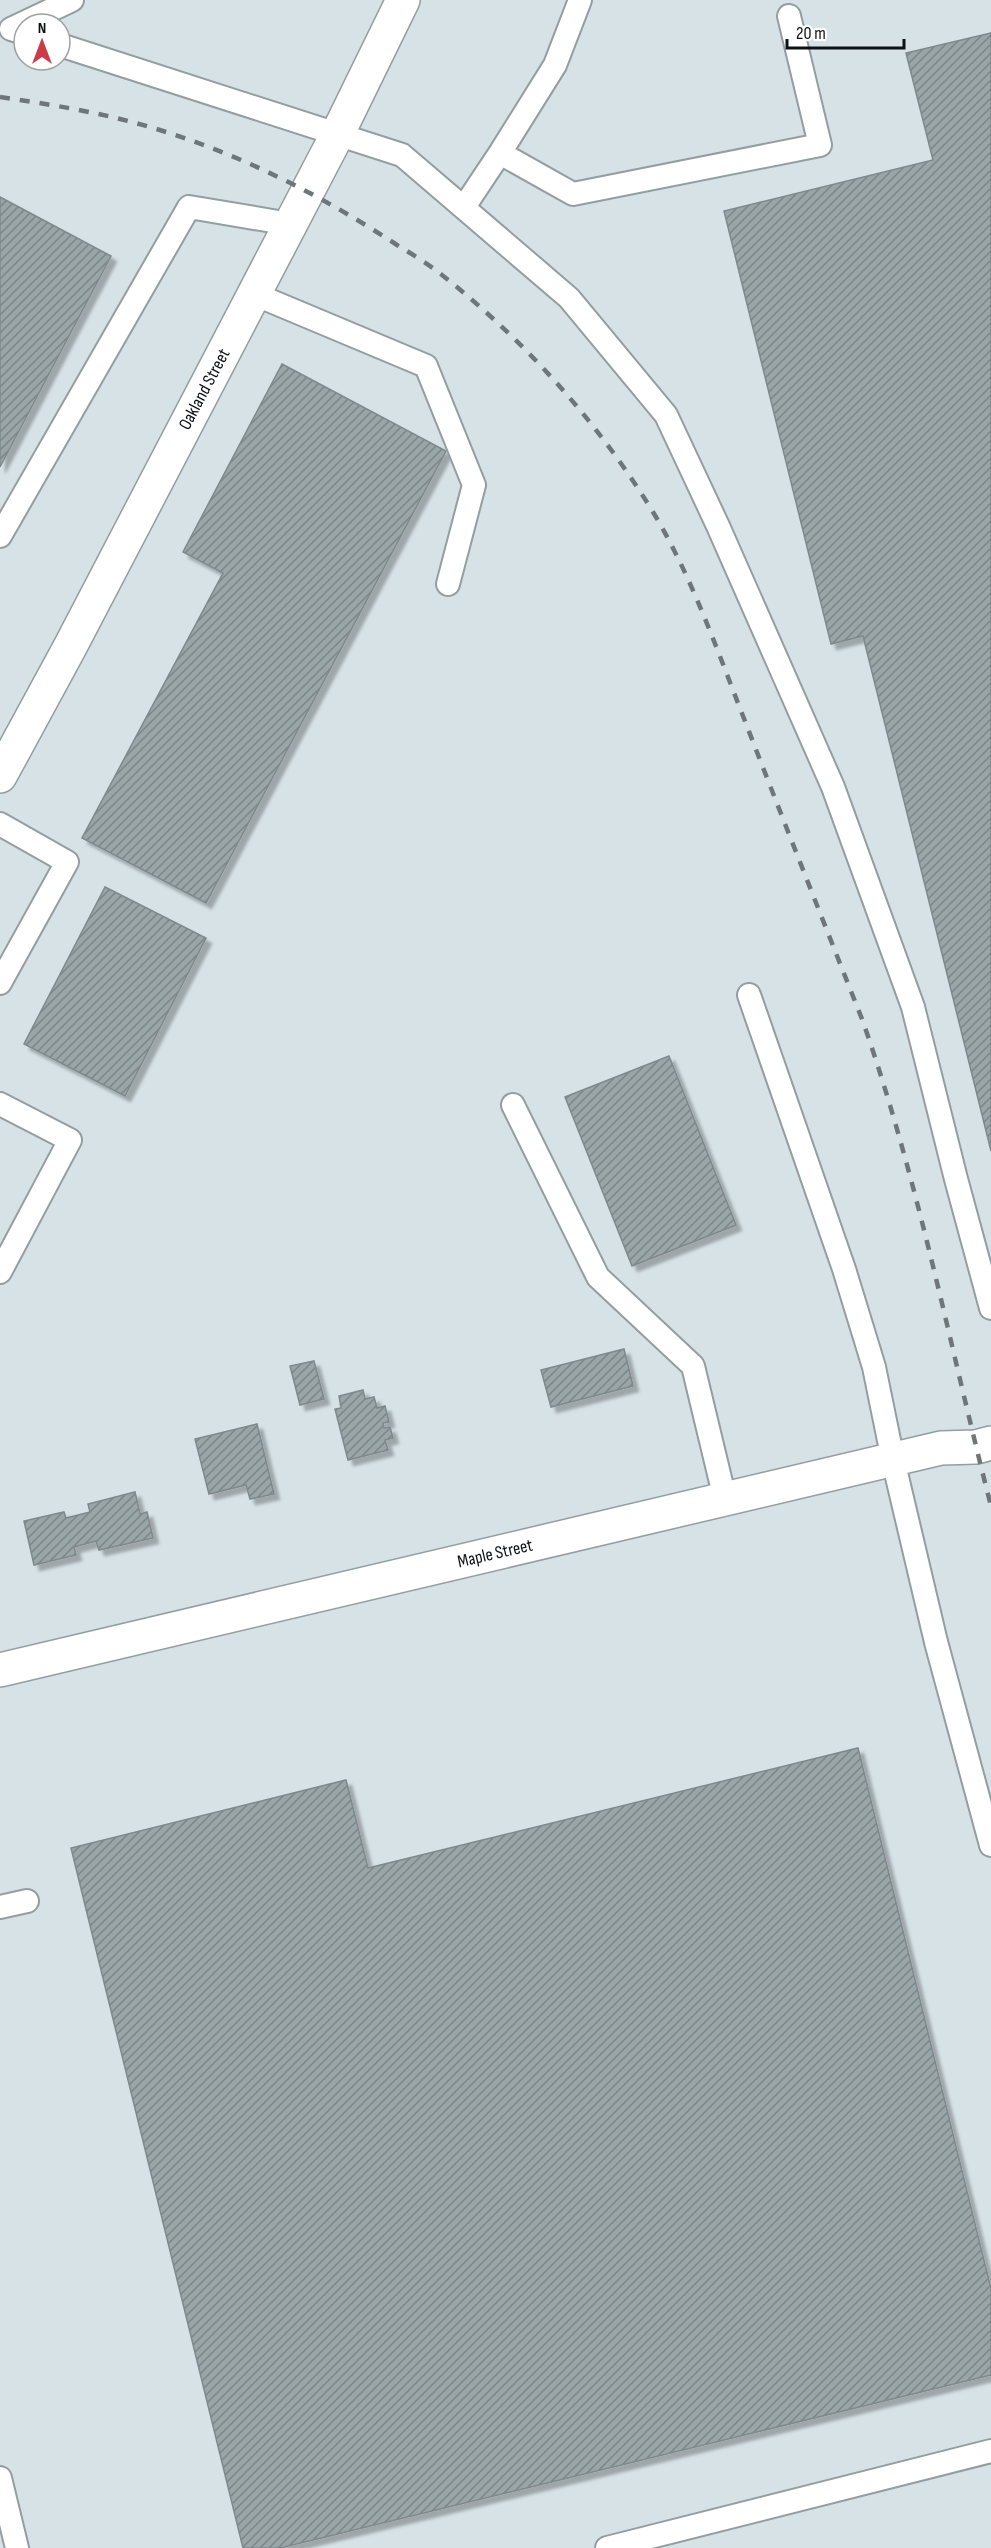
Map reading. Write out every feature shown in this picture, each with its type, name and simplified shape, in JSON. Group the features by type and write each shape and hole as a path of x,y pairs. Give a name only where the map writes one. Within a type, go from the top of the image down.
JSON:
{"street":[{"name":"Oakland Street","path":"0,776 70,647 337,135 403,0"},
{"name":"Maple Street","path":"0,1670 941,1448 976,1447 991,1443"}],"lane":[{"path":"47,12 72,0"},
{"path":"464,207 555,65 580,0"},
{"path":"500,153 573,195 820,145 789,16"},
{"path":"72,49 402,155 569,298 666,415 718,526 833,787 913,1007 991,1308"},
{"path":"0,536 189,207 290,224"},
{"path":"254,294 426,366 474,485 448,584"},
{"path":"0,824 67,862 0,983"},
{"path":"749,994 844,1269 874,1367 893,1460 936,1642 991,1845"},
{"path":"0,1104 70,1140 0,1272"},
{"path":"513,1105 598,1277 693,1366 725,1499"},
{"path":"0,1907 27,1901"},
{"path":"607,2548 991,2451"},
{"path":"0,2478 17,2548"}],"building":[{"path":"991,33 991,1151 863,636 831,644 724,211 933,160 906,53"},
{"path":"0,197 111,256 0,467"},
{"path":"282,364 446,451 206,903 82,838 223,573 183,552"},
{"path":"105,887 206,938 125,1096 24,1044"},
{"path":"669,1056 736,1225 632,1266 565,1097"},
{"path":"624,1349 633,1386 551,1407 541,1370"},
{"path":"314,1361 324,1399 300,1405 290,1366"},
{"path":"363,1390 365,1399 374,1397 377,1408 385,1406 389,1422 383,1423 384,1428 390,1427 393,1438 385,1440 388,1450 348,1460 335,1409 341,1408 339,1396"},
{"path":"257,1424 274,1494 250,1499 246,1485 209,1494 195,1439"},
{"path":"135,1492 140,1514 147,1512 153,1538 99,1550 96,1541 74,1547 76,1555 34,1565 24,1521 64,1512 66,1518 90,1512 88,1504"},
{"path":"858,1748 991,2289 991,2375 280,2548 243,2548 71,1848 346,1780 368,1868"}],"railway":[{"path":"0,97 105,115 193,141 263,170 365,224 437,271 502,327 558,384 632,479 667,536 702,612 862,1019 900,1139 991,1506"}]}
